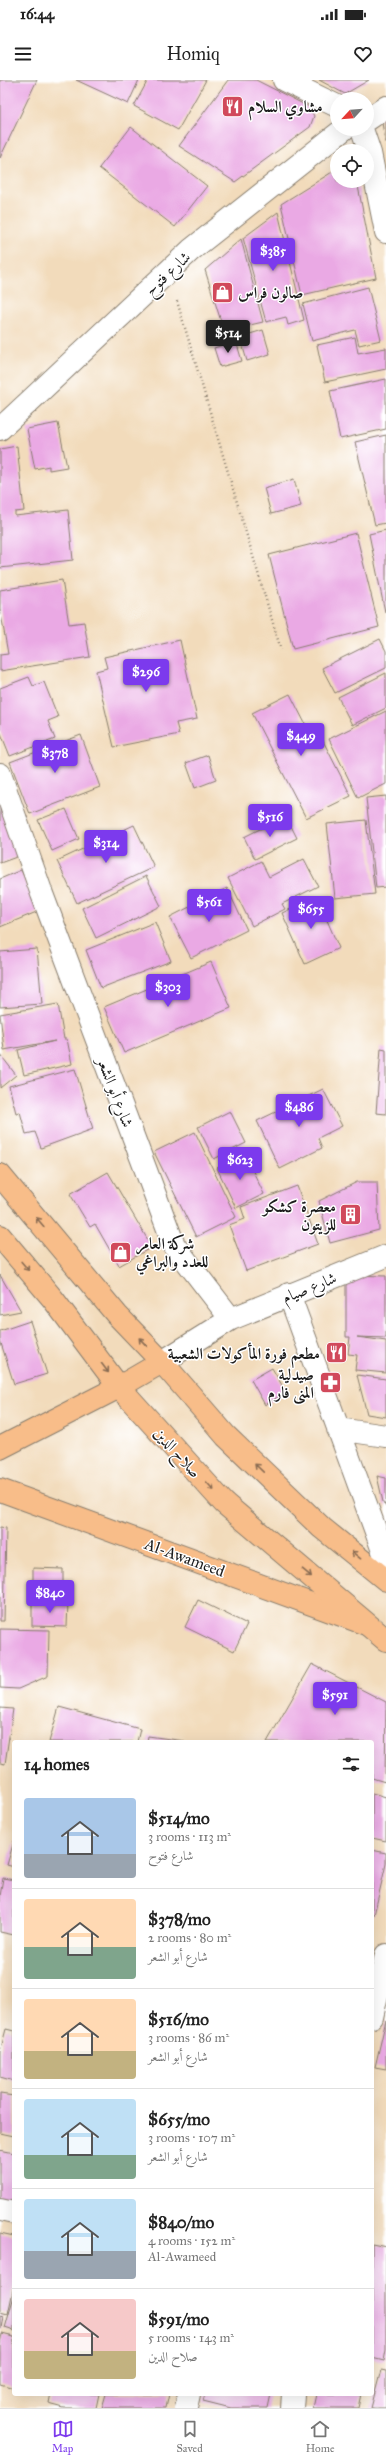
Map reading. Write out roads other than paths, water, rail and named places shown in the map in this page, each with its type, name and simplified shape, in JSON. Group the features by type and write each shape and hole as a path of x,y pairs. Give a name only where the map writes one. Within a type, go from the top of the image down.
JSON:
{"main road":[{"path":"0,1175 118,1315 162,1362 226,1436 322,1528 386,1580"},
{"name":"صلاح الدين","path":"0,1236 53,1299 120,1387 224,1503 386,1640"},
{"path":"0,1448 120,1387 162,1362"},
{"name":"Al-Awameed","path":"0,1490 369,1625"}],"street":[{"path":"284,80 330,103"},
{"path":"374,115 386,107"},
{"name":"شارع فتوح","path":"0,430 191,250 272,184 335,136"},
{"path":"364,136 370,153 386,232"},
{"name":"شارع أبو الشعر","path":"0,774 42,894 174,1245 232,1318"},
{"name":"شارع صيام","path":"232,1318 386,1256"},
{"path":"289,1294 386,1559"},
{"path":"162,1362 232,1318"},
{"path":"338,1429 386,1436"},
{"path":"374,2008 386,1955"},
{"path":"0,2210 12,2213"},
{"path":"186,2408 189,2396"},
{"path":"292,2408 293,2396"}],"place":[{"name":"مشاوي السلام","path":"232,106"},
{"name":"صالون فراس","path":"223,292"},
{"name":"معصرة كشكو للزيتون","path":"351,1215"},
{"name":"شركة العامر للعدد والبراغي","path":"120,1252"},
{"name":"مطعم فورة المأكولات الشعبية","path":"336,1353"},
{"name":"صيدلية المنى فارم","path":"330,1383"}]}
